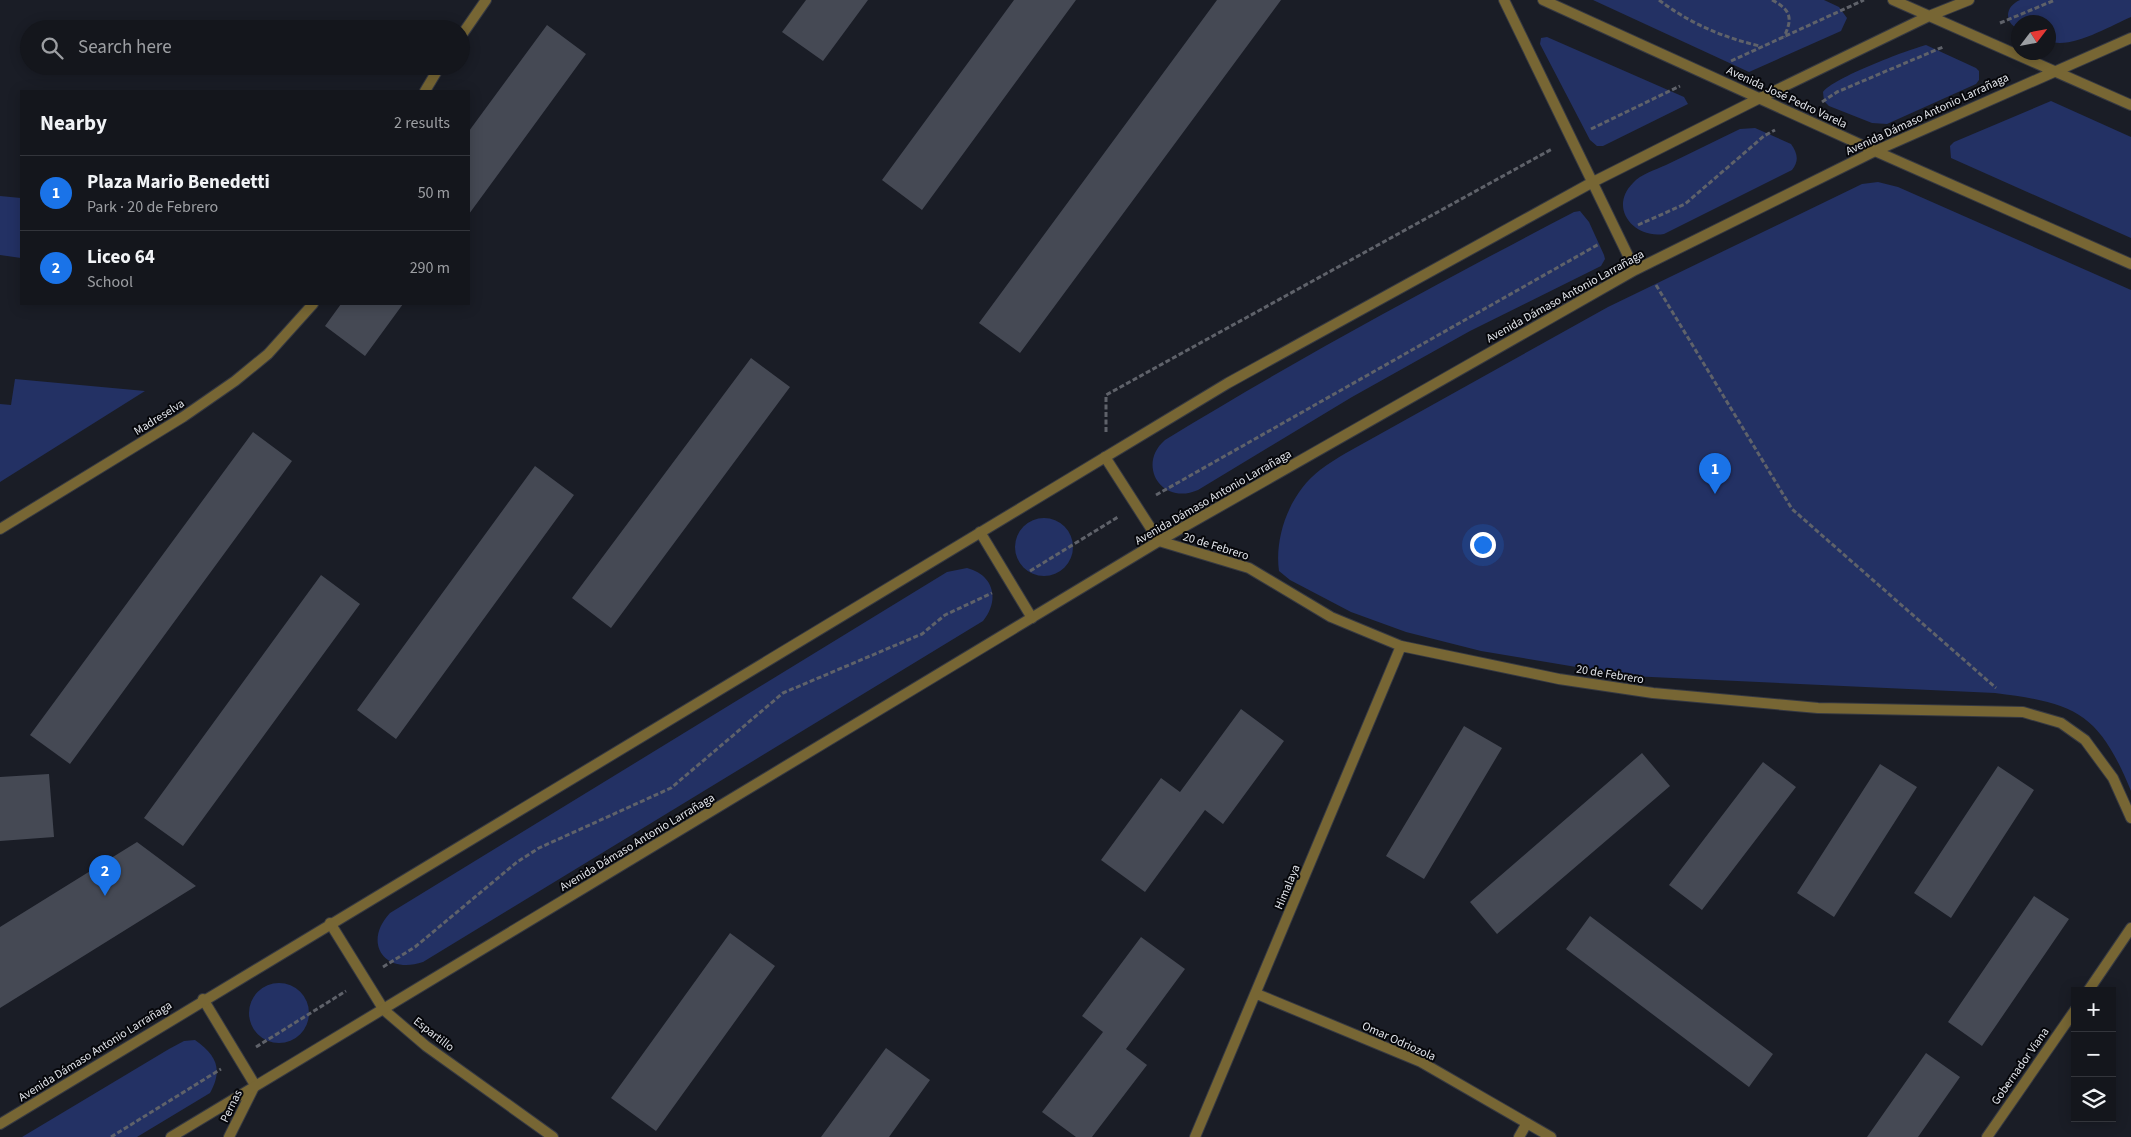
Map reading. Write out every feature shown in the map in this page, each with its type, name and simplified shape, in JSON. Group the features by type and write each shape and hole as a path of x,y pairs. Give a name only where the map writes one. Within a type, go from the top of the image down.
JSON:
{"street":[{"path":"470,23 486,0"},
{"path":"1504,0 1591,183 1617,234 1640,267"},
{"name":"Avenida José Pedro Varela","path":"1543,0 1799,117 2131,264"},
{"path":"1893,0 2131,105"},
{"name":"Avenida Dámaso Antonio Larrañaga","path":"0,1124 203,999 1228,383 1591,183 1929,16 1969,0"},
{"name":"Avenida Dámaso Antonio Larrañaga","path":"171,1137 1159,542 1640,267 1875,151 2054,70 2131,38"},
{"path":"425,90 434,75"},
{"name":"Madreselva","path":"0,529 183,417 235,381 268,354 312,305"},
{"path":"1105,457 1159,542"},
{"path":"980,532 1032,618"},
{"name":"20 de Febrero","path":"1159,542 1249,568 1331,617 1401,646 1559,679 1653,693 1818,708 2024,712 2061,723 2085,740 2113,778 2131,818"},
{"name":"Himalaya","path":"1195,1137 1257,994 1401,646"},
{"name":"Espartillo","path":"330,923 384,1010 426,1046 553,1137"},
{"path":"2091,987 2131,928"},
{"name":"Omar Odriozola","path":"1257,994 1421,1062 1551,1137"},
{"path":"203,999 255,1086"},
{"name":"Gobernador Viana","path":"1987,1137 2071,1016"},
{"name":"Pernas","path":"229,1137 255,1086"},
{"path":"1519,1137 1527,1123"}],"path":[{"path":"1659,0 1702,27 1740,42 1761,46"},
{"path":"1772,0 1780,4 1790,16 1791,23 1784,38"},
{"path":"1105,457 1106,395 1570,139 1761,46 1784,38 1864,0"},
{"path":"111,1137 415,947 516,862 539,848 671,788 783,693 922,634 945,615 1012,583 1136,506 1617,234 1684,204 1764,136 1799,117 1837,92 2055,0"},
{"path":"1640,267 1792,509 2024,712"}],"shaded area":[{"path":"1593,0 1824,0 1839,7 1847,18 1841,31 1749,72"},
{"path":"2020,0 2131,0 2131,17 2079,40 2058,43 2056,43 2056,15 2011,15 2011,23 2008,14 2015,3"},
{"path":"1547,37 1684,97 1688,104 1603,146 1597,146 1590,140 1540,44 1541,38"},
{"path":"1926,45 1976,68 1979,71 1979,80 1976,84 1887,124 1872,123 1829,106 1824,101 1823,92 1841,79 1903,52"},
{"path":"2051,101 2131,137 2131,238 1951,158 1950,146 1954,142"},
{"path":"1755,128 1791,144 1797,157 1796,164 1792,170 1664,234 1643,232 1634,227 1628,220 1623,202 1626,193 1640,177 1740,129"},
{"path":"1878,182 1898,187 2131,290 2131,791 2108,744 2095,728 2081,716 2046,702 1995,693 1630,676 1481,651 1406,632 1351,612 1290,580 1279,571 1279,543 1282,529 1293,502 1310,479 1333,461 1608,307 1862,184"},
{"path":"0,196 20,198 20,258 0,255"},
{"path":"1580,211 1589,222 1604,255 1605,259 1601,266 1470,331 1352,397 1198,490 1185,493 1174,492 1164,488 1157,480 1153,471 1153,461 1157,450 1165,440 1368,322 1522,239 1574,212"},
{"path":"15,379 145,391 0,482 0,404 11,405"},
{"path":"1038,518 1050,518 1065,526 1073,541 1073,553 1065,568 1050,576 1038,576 1023,568 1015,553 1015,541 1023,526"},
{"path":"967,568 983,576 992,589 991,605 983,621 423,962 410,965 398,964 388,960 382,954 378,945 378,935 382,924 390,913 947,572"},
{"path":"279,983 296,988 304,996 309,1013 304,1030 296,1038 279,1043 262,1038 254,1030 249,1013 254,996 262,988"},
{"path":"195,1040 213,1057 216,1064 216,1077 210,1093 137,1137 22,1137 169,1049 184,1041"}],"building":[{"path":"806,0 868,0 823,61 782,32"},
{"path":"1014,0 1076,0 922,210 882,180"},
{"path":"1217,0 1281,0 1020,353 979,323"},
{"path":"547,25 586,54 470,213 470,130"},
{"path":"340,305 402,305 365,356 325,326"},
{"path":"751,358 790,387 611,628 572,598"},
{"path":"253,432 292,461 70,764 30,735"},
{"path":"535,466 574,495 396,739 357,710"},
{"path":"321,575 360,604 183,846 144,818"},
{"path":"1241,709 1284,741 1223,824 1205,810 1145,892 1101,860 1161,778 1180,792"},
{"path":"1464,726 1502,748 1424,879 1386,856"},
{"path":"1642,753 1670,786 1497,934 1470,902"},
{"path":"1763,762 1796,787 1702,910 1669,885"},
{"path":"1880,764 1917,787 1834,917 1797,893"},
{"path":"1998,766 2034,790 1951,918 1914,893"},
{"path":"49,774 54,837 0,841 0,777"},
{"path":"137,842 196,886 0,1008 0,927"},
{"path":"2034,896 2069,919 1982,1046 1948,1022"},
{"path":"1590,916 1773,1054 1749,1087 1566,949"},
{"path":"730,933 775,966 656,1131 611,1098"},
{"path":"1141,937 1185,969 1126,1049 1147,1065 1092,1137 1076,1137 1042,1112 1103,1032 1082,1016"},
{"path":"886,1048 930,1080 889,1137 821,1137"},
{"path":"1926,1053 1960,1077 1918,1137 1867,1137"}],"place":[{"name":"Plaza Mario Benedetti","path":"1715,494"},
{"name":"Liceo 64","path":"105,896"}]}
